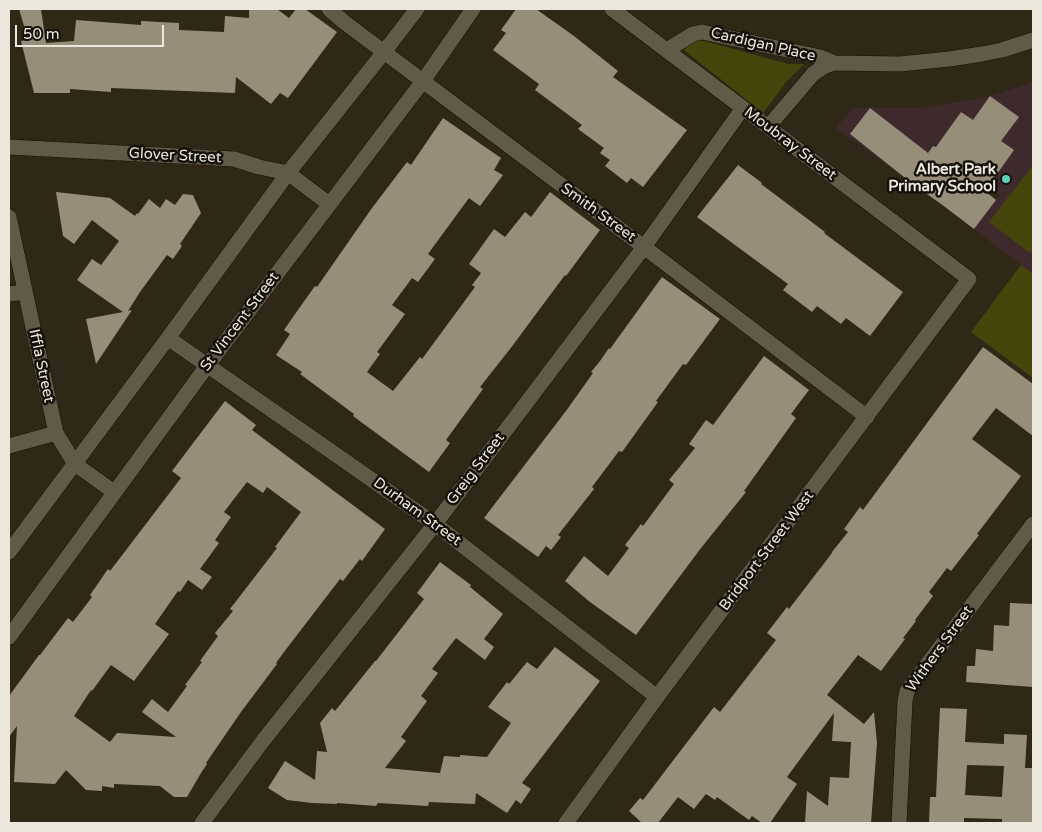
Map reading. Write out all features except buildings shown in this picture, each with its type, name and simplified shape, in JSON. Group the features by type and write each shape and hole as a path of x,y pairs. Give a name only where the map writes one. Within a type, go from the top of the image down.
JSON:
{"street":[{"name":"Smith Street","path":"329,9 867,417"},
{"path":"9,552 288,173 417,9"},
{"name":"St Vincent Street","path":"9,637 207,366 423,81 473,9"},
{"name":"Moubray Street","path":"612,9 970,279"},
{"name":"Cardigan Place","path":"667,50 693,34 702,32 820,57 834,63"},
{"name":"Cardigan Place","path":"768,127 813,74 823,67 834,63 900,64 923,62 982,54 1033,40"},
{"name":"Greig Street","path":"202,823 262,742 434,524 644,247 743,108"},
{"name":"Glover Street","path":"9,147 234,160 288,173 329,204"},
{"name":"Iffla Street","path":"9,217 56,433 75,464 114,492"},
{"name":"Bridport Street West","path":"566,823 657,697 970,279"},
{"path":"9,294 25,292"},
{"name":"Durham Street","path":"168,338 434,524 657,697"},
{"path":"9,446 56,433"},
{"name":"Withers Street","path":"898,823 907,691 1033,524"}],"shaded area":[{"path":"697,39 788,64 804,64 786,82 763,113 684,50"},
{"name":"Albert Park Primary School","path":"1033,82 1033,274 974,229 1000,195 977,177 933,146 908,180 836,128 853,108 920,108 987,97"},
{"path":"1033,165 1033,248 1030,253 989,222"},
{"path":"1021,265 1033,274 1033,378 971,332"}],"place":[{"name":"Albert Park Primary School","path":"1006,179"}]}
